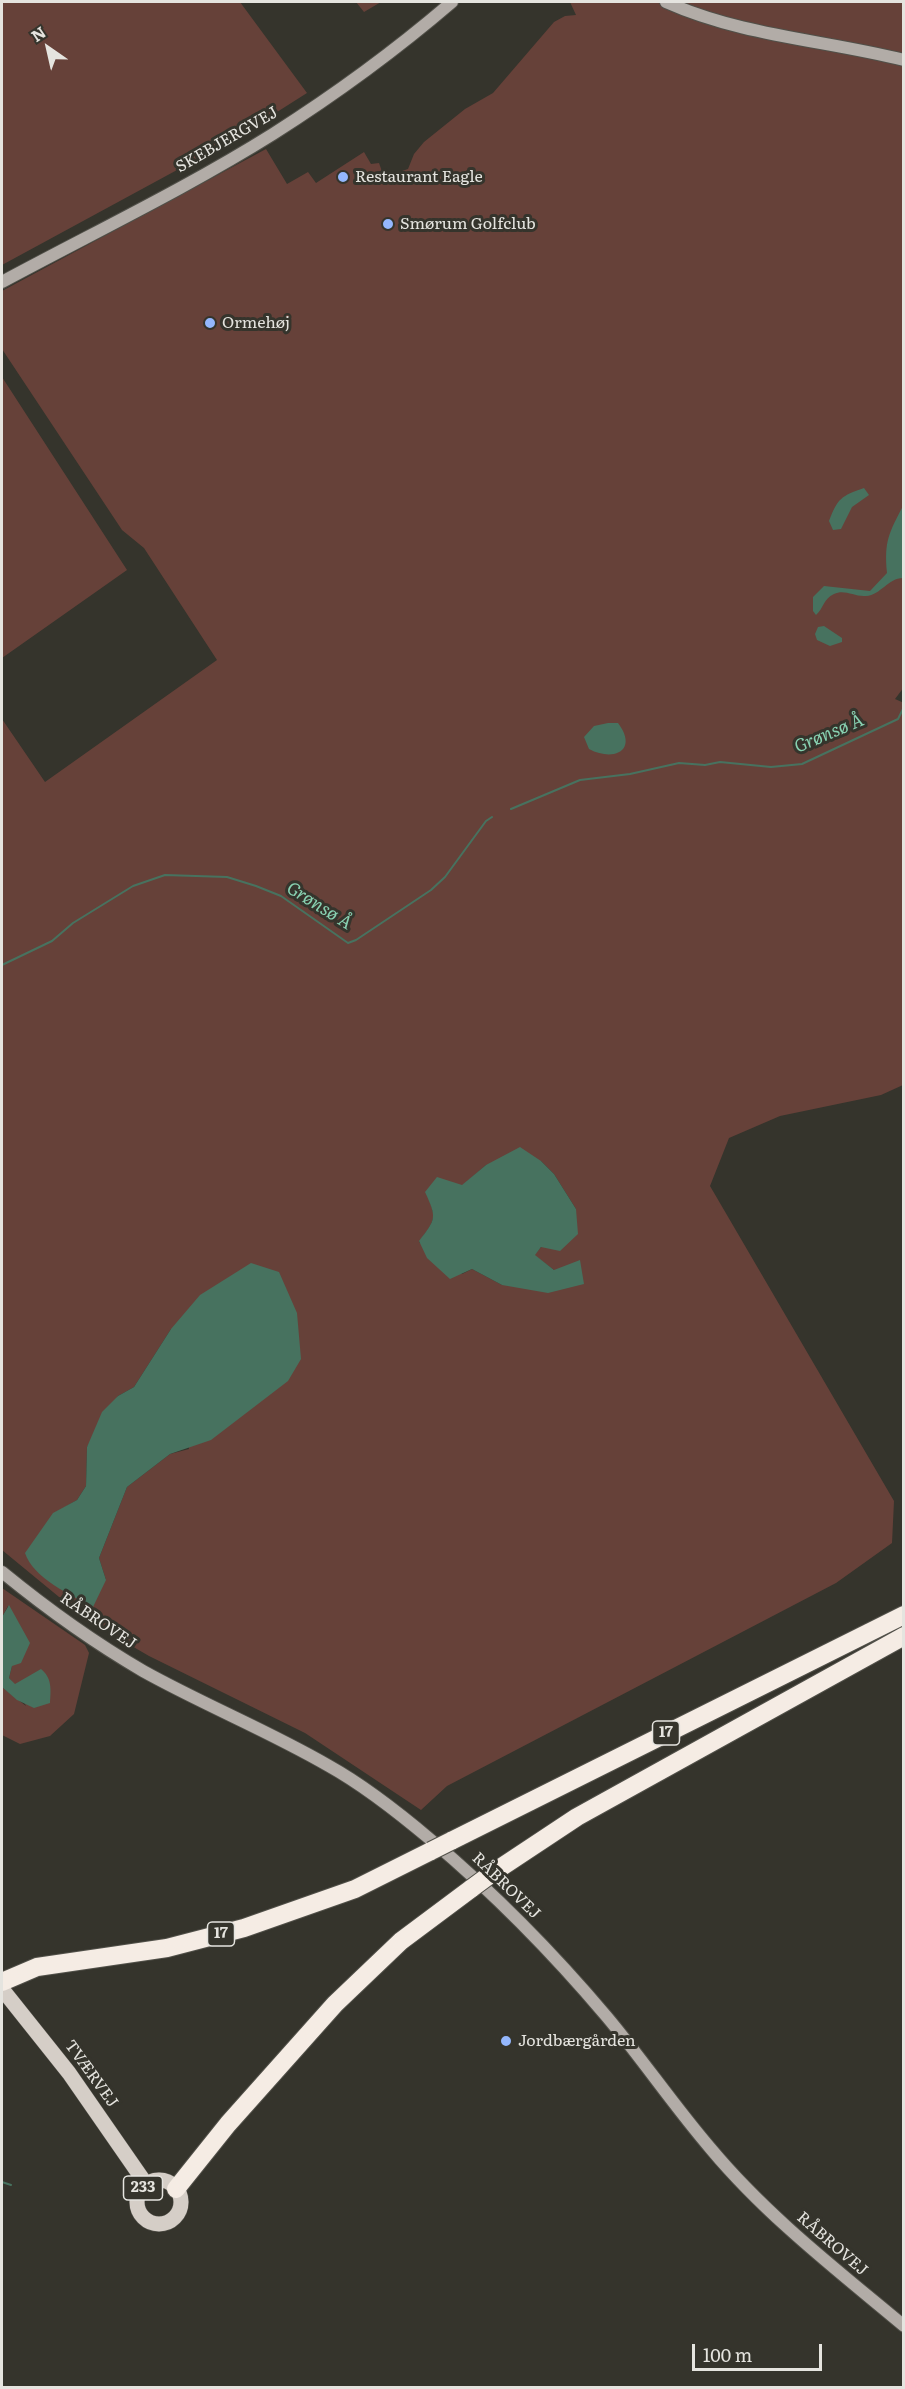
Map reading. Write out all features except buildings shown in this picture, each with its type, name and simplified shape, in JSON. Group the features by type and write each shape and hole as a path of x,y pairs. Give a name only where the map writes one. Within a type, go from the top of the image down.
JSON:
{"highway":[{"name":"17","path":"2,1982 37,1967 167,1948 244,1928 356,1889 903,1615"},
{"name":"17","path":"176,2189 242,2107 335,2004 401,1941 491,1874 577,1817 903,1636"}],"main road":[{"name":"TVÆRVEJ","path":"2,1989 69,2073 147,2184"},
{"name":"233","path":"159,2181 176,2189 180,2204 178,2211 168,2222 154,2223 147,2220 138,2209 138,2195 147,2184 159,2181"}],"street":[{"name":"SKEBJERGVEJ","path":"2,282 272,135 341,89 452,2"},
{"path":"666,2 719,21 776,36 903,60"},
{"name":"RÅBROVEJ","path":"2,1572 82,1634 145,1672 332,1767 391,1807 429,1838 490,1891 565,1969 609,2019 711,2149 748,2190 799,2238 903,2326"}],"shaded area":[{"path":"2,2 240,2 307,93 236,138 2,265"},
{"path":"356,2 381,2 364,12"},
{"path":"570,2 903,2 904,687 895,699 904,703 903,1085 881,1095 780,1116 729,1138 710,1186 894,1501 892,1543 836,1583 447,1786 421,1810 305,1733 149,1656 87,1620 2,1550 2,719 45,782 217,660 144,548 122,530 2,349 2,291 266,149 287,184 308,172 316,183 364,152 371,164 379,163 384,177 408,169 414,154 424,142 465,109 493,93 554,22 565,16 576,15","holes":["541,1161 554,1174 576,1209 534,1255 554,1270 502,1285 472,1269 462,1274 419,1242 433,1218 426,1192 462,1186 486,1165","171,1329 189,1449 170,1454 127,1487 99,1558 106,1580 53,1514 77,1500 86,1486 87,1447 118,1396 134,1387"]},
{"path":"2,377 127,570 2,658"},
{"path":"864,488 869,495 852,507 841,529 833,530 829,521 835,507 845,496"},
{"path":"903,506 903,578 893,581 871,595 862,596 842,592 834,594 828,598 816,615 813,611 813,597 824,586 870,591 887,573 886,553 889,538"},
{"path":"824,626 842,638 842,642 830,646 817,640 815,634 818,627"},
{"path":"618,723 626,741 624,747 614,754 598,753 589,749 584,737 594,726"},
{"path":"520,1147 541,1161 554,1174 576,1209 578,1234 560,1251 541,1247 535,1255 554,1270 580,1260 584,1284 548,1293 502,1285 472,1269 450,1279 427,1258 419,1241 432,1223 432,1208 425,1192 437,1177 462,1185 486,1165"},
{"path":"251,1263 279,1272 297,1313 301,1359 288,1381 211,1440 170,1454 127,1487 99,1558 106,1580 93,1607 44,1578 29,1562 25,1553 53,1513 77,1500 86,1486 87,1447 102,1412 118,1396 134,1387 171,1329 200,1295"},
{"path":"2,1588 85,1645 89,1653 74,1714 50,1736 20,1744 2,1735 2,1687 26,1706 9,1678 12,1666 8,1606 2,1617"},
{"path":"9,1605 30,1643 21,1663 12,1666 9,1678 15,1684 41,1669 49,1680 50,1703 34,1708 17,1700 2,1687 2,1617"}],"waterway":[{"name":"Grønsø Å","path":"511,809 580,780 630,774 679,763 705,765 720,762 771,767 802,764 898,719 904,707"},
{"name":"Grønsø Å","path":"2,965 52,941 73,923 133,886 165,875 227,877 256,886 281,896 348,943 431,890 445,877 486,821 492,817"},
{"path":"2,2182 11,2185"}],"place":[{"name":"Restaurant Eagle","path":"343,177"},
{"name":"Smørum Golfclub","path":"388,224"},
{"name":"Ormehøj","path":"210,323"},
{"name":"Jordbærgården","path":"506,2041"}]}
